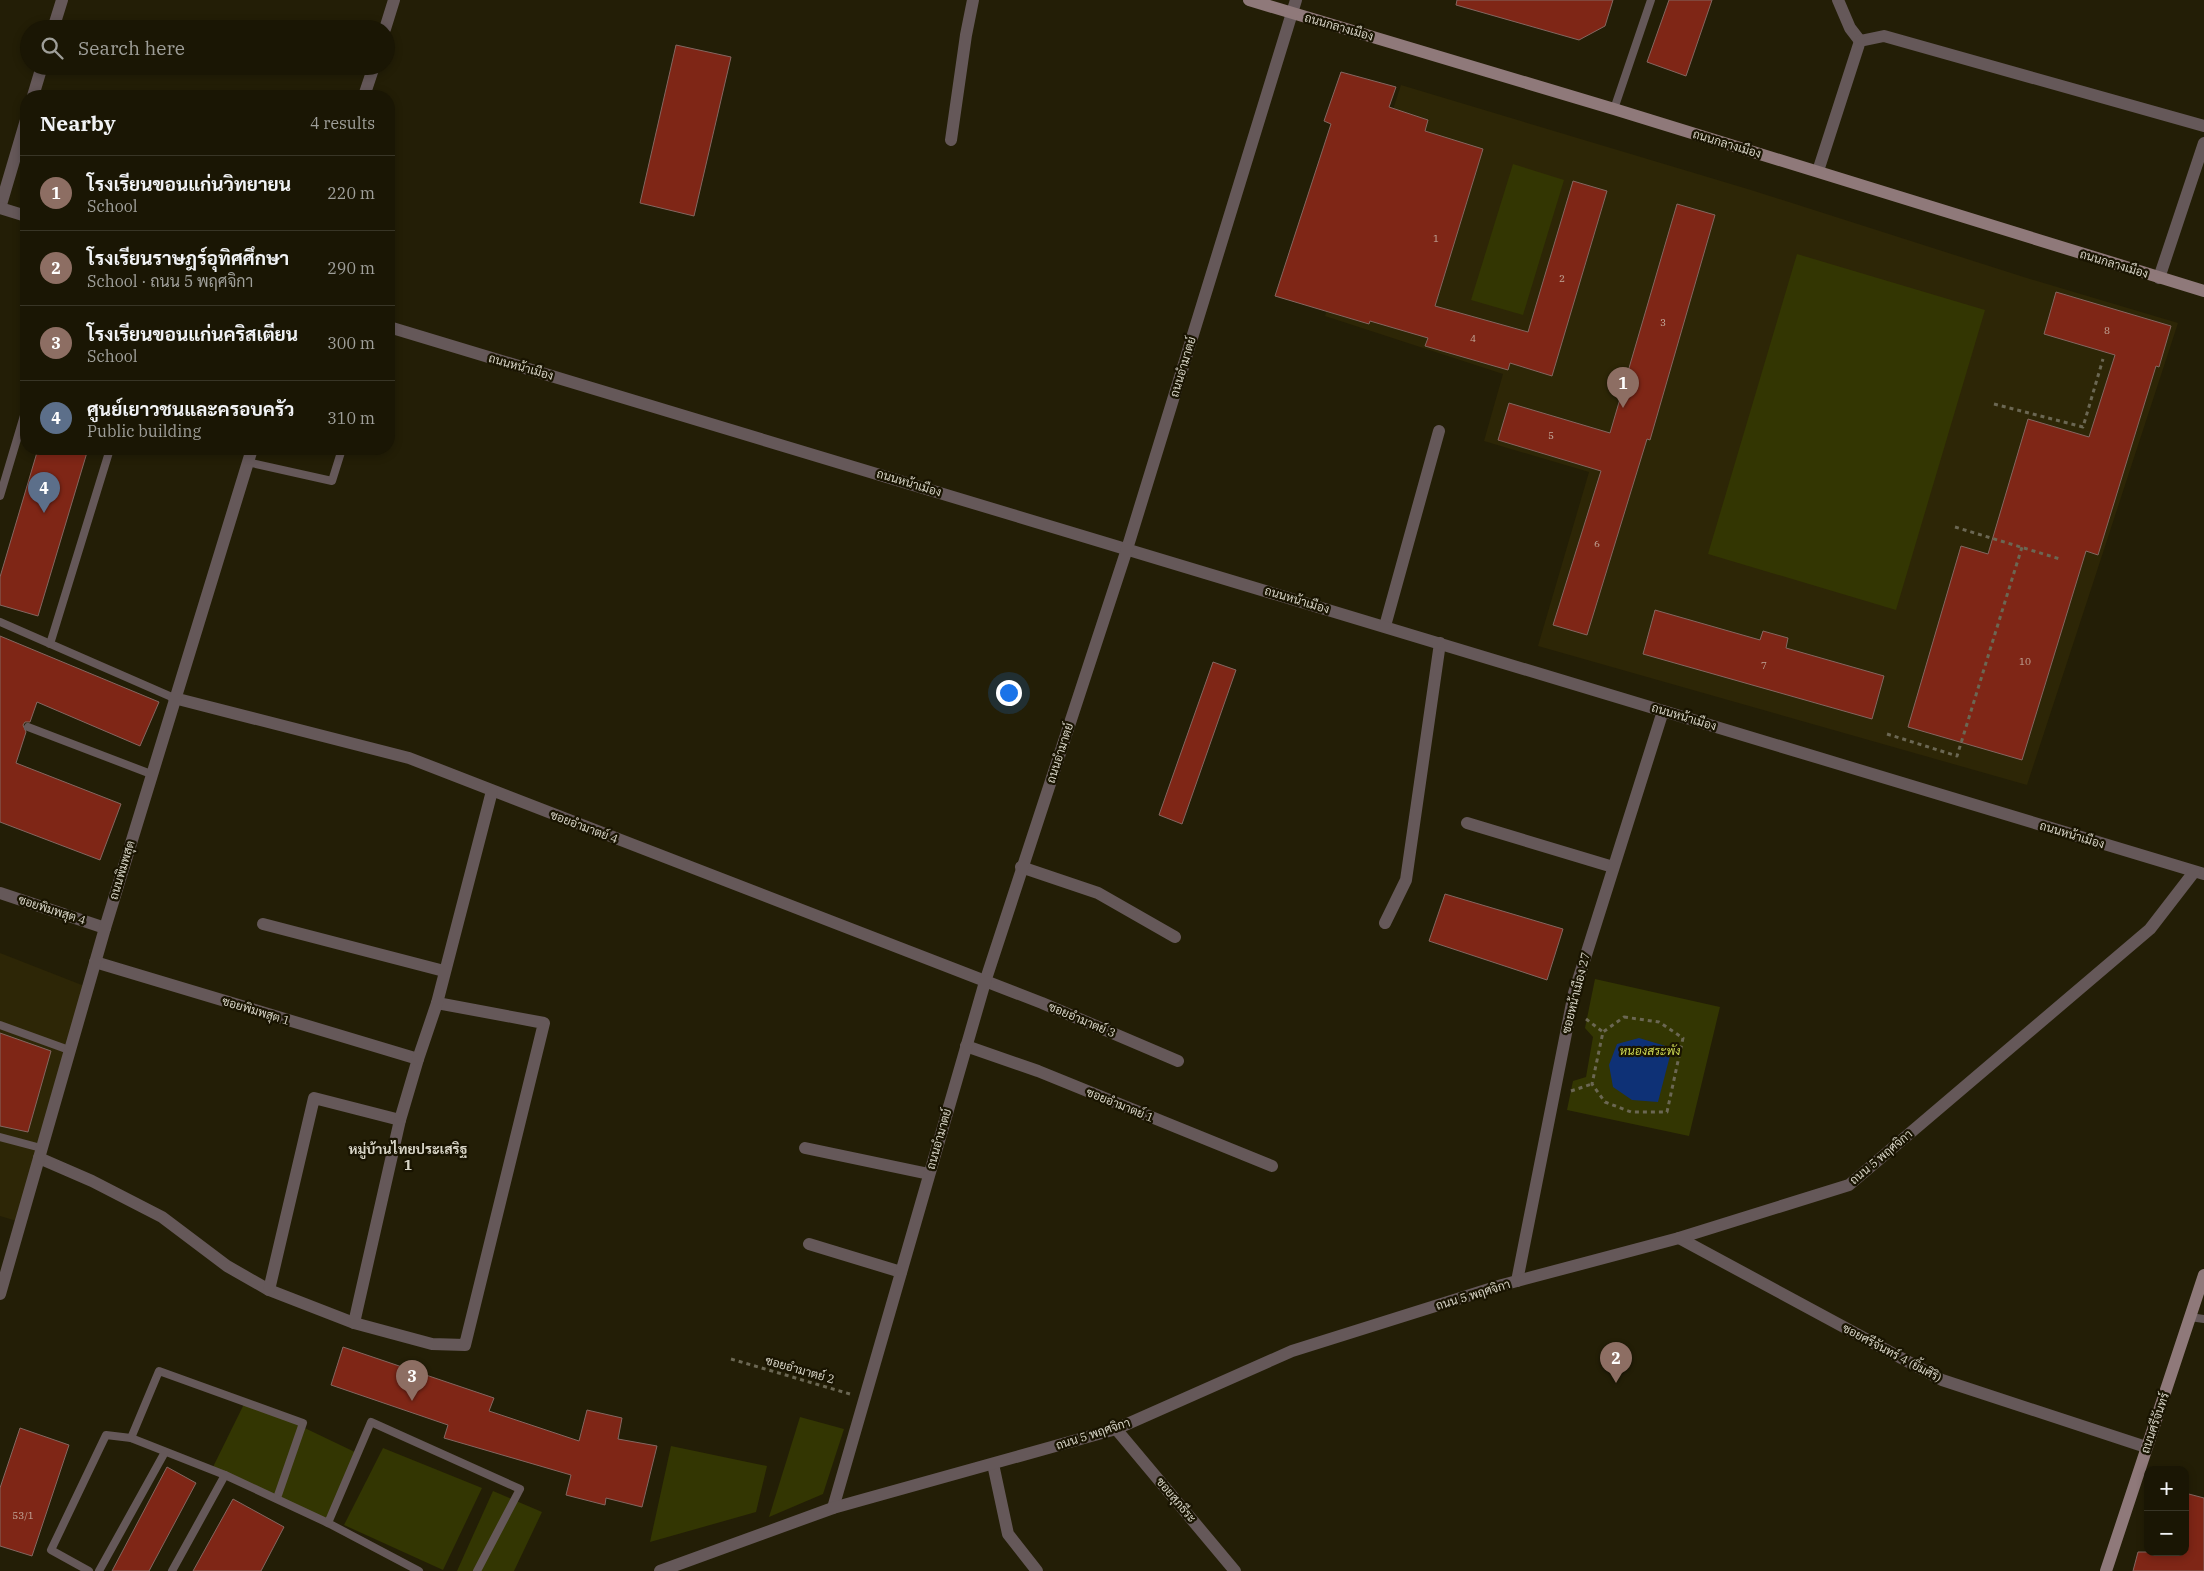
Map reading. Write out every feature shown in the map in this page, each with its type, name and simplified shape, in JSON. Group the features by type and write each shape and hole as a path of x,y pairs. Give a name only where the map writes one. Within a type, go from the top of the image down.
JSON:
{"main road":[{"name":"ถนนกลางเมือง","path":"1249,0 1818,171 2204,291"},
{"name":"ถนนศรีจันทร์","path":"2106,1571 2190,1317 2199,1304 2204,1275"}],"street":[{"path":"56,20 62,0"},
{"path":"388,20 394,0"},
{"path":"951,140 973,0"},
{"name":"ถนนอำมาตย์","path":"833,1508 985,982 1021,867 1127,549 1296,0"},
{"path":"1838,0 1850,28 1860,41"},
{"path":"1860,41 1884,36 2204,126"},
{"path":"1818,171 1860,41"},
{"path":"35,90 39,75"},
{"path":"366,90 371,75"},
{"path":"20,140 0,208 20,214"},
{"path":"2159,278 2200,167 2204,143"},
{"name":"ถนนหน้าเมือง","path":"395,329 2199,873"},
{"path":"1385,626 1439,431"},
{"name":"ถนนพิมพสุต","path":"0,1294 3,1273 40,1153 68,1050 249,455"},
{"path":"1385,923 1406,880 1440,643"},
{"name":"ซอยอำมาตย์ 4","path":"174,698 409,758 985,982"},
{"name":"ซอยหน้าเมือง 27","path":"1517,1281 1574,993 1663,711"},
{"path":"354,1323 400,1120 437,1003 492,791"},
{"path":"1467,823 1613,867"},
{"path":"1021,867 1098,894 1175,937"},
{"name":"ถนน 5 พฤศจิกา","path":"660,1571 833,1508 1116,1429 1292,1351 1517,1281 1679,1238 1849,1184 2150,929 2199,873"},
{"name":"ซอยพิมพสุต 4","path":"0,893 105,928"},
{"path":"263,924 444,971"},
{"name":"ซอยพิมพสุต 1","path":"95,962 418,1059"},
{"name":"ซอยอำมาตย์ 3","path":"985,982 1042,1003 1178,1061"},
{"path":"40,1153 162,1217 227,1266 270,1290 354,1323 432,1344 464,1345 544,1023 437,1003"},
{"name":"ซอยอำมาตย์ 1","path":"966,1046 1038,1071 1272,1166"},
{"path":"270,1290 314,1098 400,1120"},
{"path":"805,1148 929,1174"},
{"name":"ซอยศรีจันทร์ 4 (ยิ้มศิริ)","path":"1679,1238 1942,1380 2146,1447"},
{"path":"810,1244 901,1272"},
{"name":"ซอยสุภธีระ","path":"1116,1429 1235,1571"},
{"path":"993,1464 1008,1534 1037,1571"}],"lane":[{"path":"1614,109 1651,0"},
{"path":"0,496 20,429"},
{"path":"50,644 108,455"},
{"path":"247,462 332,481 340,455"},
{"path":"0,622 174,698"},
{"path":"28,727 151,774"},
{"path":"0,1025 68,1050"},
{"path":"0,1137 40,1153"},
{"path":"2190,1317 2204,1319"},
{"path":"132,1438 159,1371 303,1423 277,1498"},
{"path":"328,1523 371,1422 520,1489 477,1571"},
{"path":"90,1571 51,1550 106,1435 132,1438 226,1475 328,1523 419,1571"},
{"path":"99,1571 165,1452"},
{"path":"172,1571 226,1475"}],"path":[{"path":"1994,404 2083,427 2103,359"},
{"path":"1955,527 2060,559"},
{"path":"1887,734 1957,756 2022,548"},
{"path":"1624,1018 1659,1022 1683,1038 1667,1112 1631,1112 1605,1102 1592,1084 1603,1032 1624,1018"},
{"name":"ซอยอำมาตย์ 2","path":"731,1359 865,1398"}],"shaded area":[{"path":"1401,85 1751,190 2030,279 2178,323 2027,785 1538,646 1589,472 1484,441 1503,374 1325,316"},
{"path":"0,953 87,987 20,1222 0,1216"}],"green space":[{"path":"1513,164 1564,180 1523,315 1471,300"},
{"path":"1797,254 1985,310 1896,610 1708,554"},
{"name":"หนองสระพัง","path":"1595,979 1720,1007 1689,1136 1567,1110 1573,1081 1586,1077 1593,1037 1585,1028"},
{"path":"246,1400 359,1454 325,1522 212,1469"},
{"path":"800,1417 844,1429 823,1494 769,1517"},
{"path":"671,1446 767,1466 756,1512 650,1542"},
{"path":"383,1448 482,1488 443,1570 344,1525"},
{"path":"493,1491 542,1512 514,1571 457,1571"}],"water":[{"path":"1639,1038 1672,1048 1658,1102 1632,1100 1613,1087 1609,1065 1617,1044"}],"building":[{"path":"1457,0 1613,0 1605,26 1579,40 1456,5"},
{"path":"1669,0 1712,0 1686,76 1647,62"},
{"path":"676,45 731,57 694,216 640,203"},
{"path":"1341,72 1396,87 1389,107 1428,120 1425,131 1483,149 1435,306 1528,332 1573,181 1607,191 1552,376 1510,363 1508,370 1425,346 1428,338 1370,321 1369,324 1275,296 1331,124 1324,121"},
{"path":"1677,204 1715,215 1650,440 1647,439 1587,635 1553,625 1601,471 1498,440 1509,403 1610,433"},
{"path":"2056,292 2171,326 2159,367 2156,366 2098,555 2086,551 2022,760 1908,727 1961,546 1988,554 2028,419 2089,437 2115,355 2044,334"},
{"path":"36,455 86,455 38,616 0,605 0,577"},
{"path":"1655,610 1760,640 1763,631 1788,638 1786,648 1884,676 1872,719 1643,654"},
{"path":"0,636 159,702 140,746 37,702 30,722 25,722 23,725 26,732 16,763 121,804 100,860 0,822"},
{"path":"1213,662 1236,670 1182,824 1159,815"},
{"path":"1445,894 1563,929 1547,980 1429,941"},
{"path":"0,1033 51,1051 28,1132 0,1126"},
{"path":"343,1347 494,1398 489,1411 579,1441 587,1410 622,1418 618,1439 657,1446 642,1507 606,1498 605,1505 566,1495 571,1475 444,1438 448,1425 331,1385"},
{"path":"20,1428 69,1445 32,1556 0,1546 0,1488"},
{"path":"167,1467 196,1483 149,1571 112,1571"},
{"path":"2189,1494 2204,1498 2204,1571 2133,1571 2138,1552 2144,1552 2144,1556 2189,1556"},
{"path":"233,1499 284,1527 261,1571 193,1571"}],"place":[{"name":"โรงเรียนขอนแก่นวิทยายน","path":"1623,408"},
{"name":"ศูนย์เยาวชนและครอบครัว","path":"44,513"},
{"name":"โรงเรียนราษฎร์อุทิศศึกษา","path":"1616,1383"},
{"name":"โรงเรียนขอนแก่นคริสเตียน","path":"412,1401"}],"district":[{"name":"หมู่บ้านไทยประเสริฐ 1","path":"408,1158"}]}
